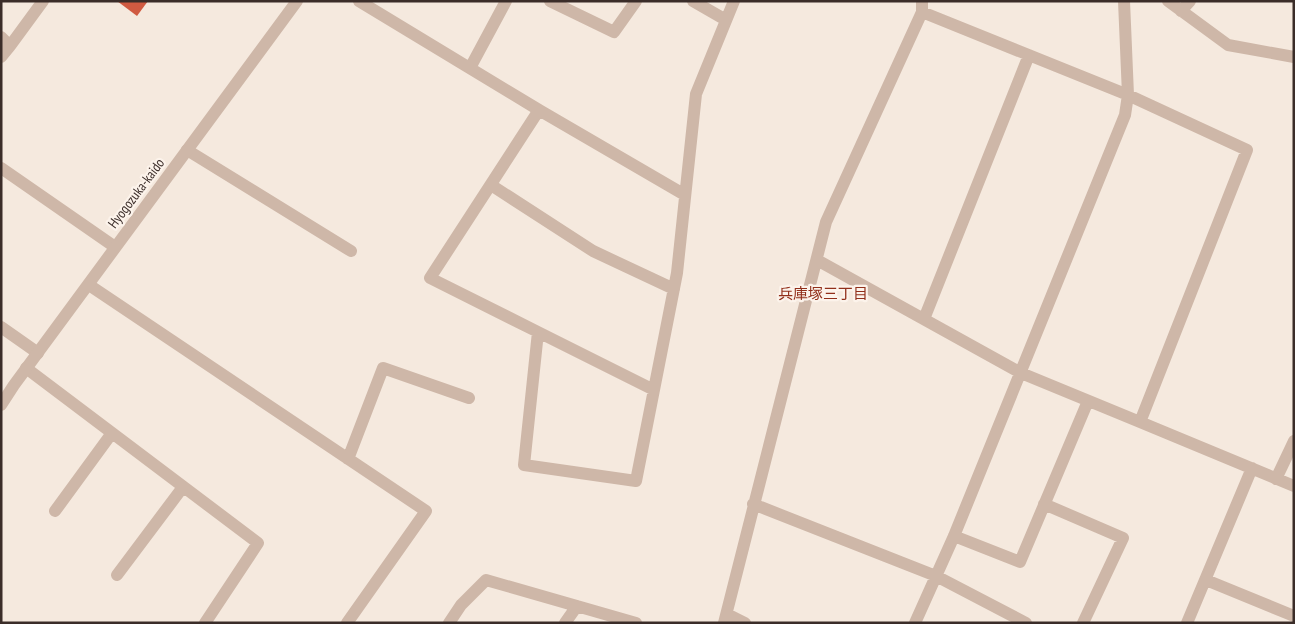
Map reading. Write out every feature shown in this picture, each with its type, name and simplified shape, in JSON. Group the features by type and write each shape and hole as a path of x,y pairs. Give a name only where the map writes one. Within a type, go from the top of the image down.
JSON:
{"street":[{"path":"1,57 5,41 43,1"},
{"name":"Hyogozuka-kaido","path":"1,404 297,1"},
{"path":"359,1 539,110 685,195"},
{"path":"470,68 506,1"},
{"path":"550,1 614,32 636,1"},
{"path":"693,1 726,20"},
{"path":"538,332 524,464 636,481 677,273 696,94 734,1"},
{"path":"916,623 954,536 1125,115 1128,95 1124,1"},
{"path":"1168,1 1186,6 1228,45 1294,57"},
{"path":"746,623 725,619 826,222 922,7 1029,55 1128,95 1248,150 1140,422"},
{"path":"924,319 1029,55"},
{"path":"539,110 430,278 654,390"},
{"path":"187,150 351,251"},
{"path":"1,168 115,247"},
{"path":"491,185 593,251 674,289"},
{"path":"817,260 1021,373 1294,486"},
{"path":"88,285 426,511 348,623"},
{"path":"1,327 38,353"},
{"path":"26,368 258,543 206,623"},
{"path":"348,459 383,368 469,398"},
{"path":"954,536 1020,562 1088,401"},
{"path":"55,511 112,433"},
{"path":"1276,479 1294,441"},
{"path":"1187,623 1252,468"},
{"path":"117,575 183,487"},
{"path":"753,504 936,576 1026,623"},
{"path":"1044,504 1123,538 1083,623"},
{"path":"449,623 462,605 486,580 636,623"},
{"path":"1206,580 1294,616"},
{"path":"565,623 577,606"}],"building":[{"path":"117,1 148,1 137,16"}],"district":[{"name":"兵庫塚三丁目","path":"823,294"}]}
